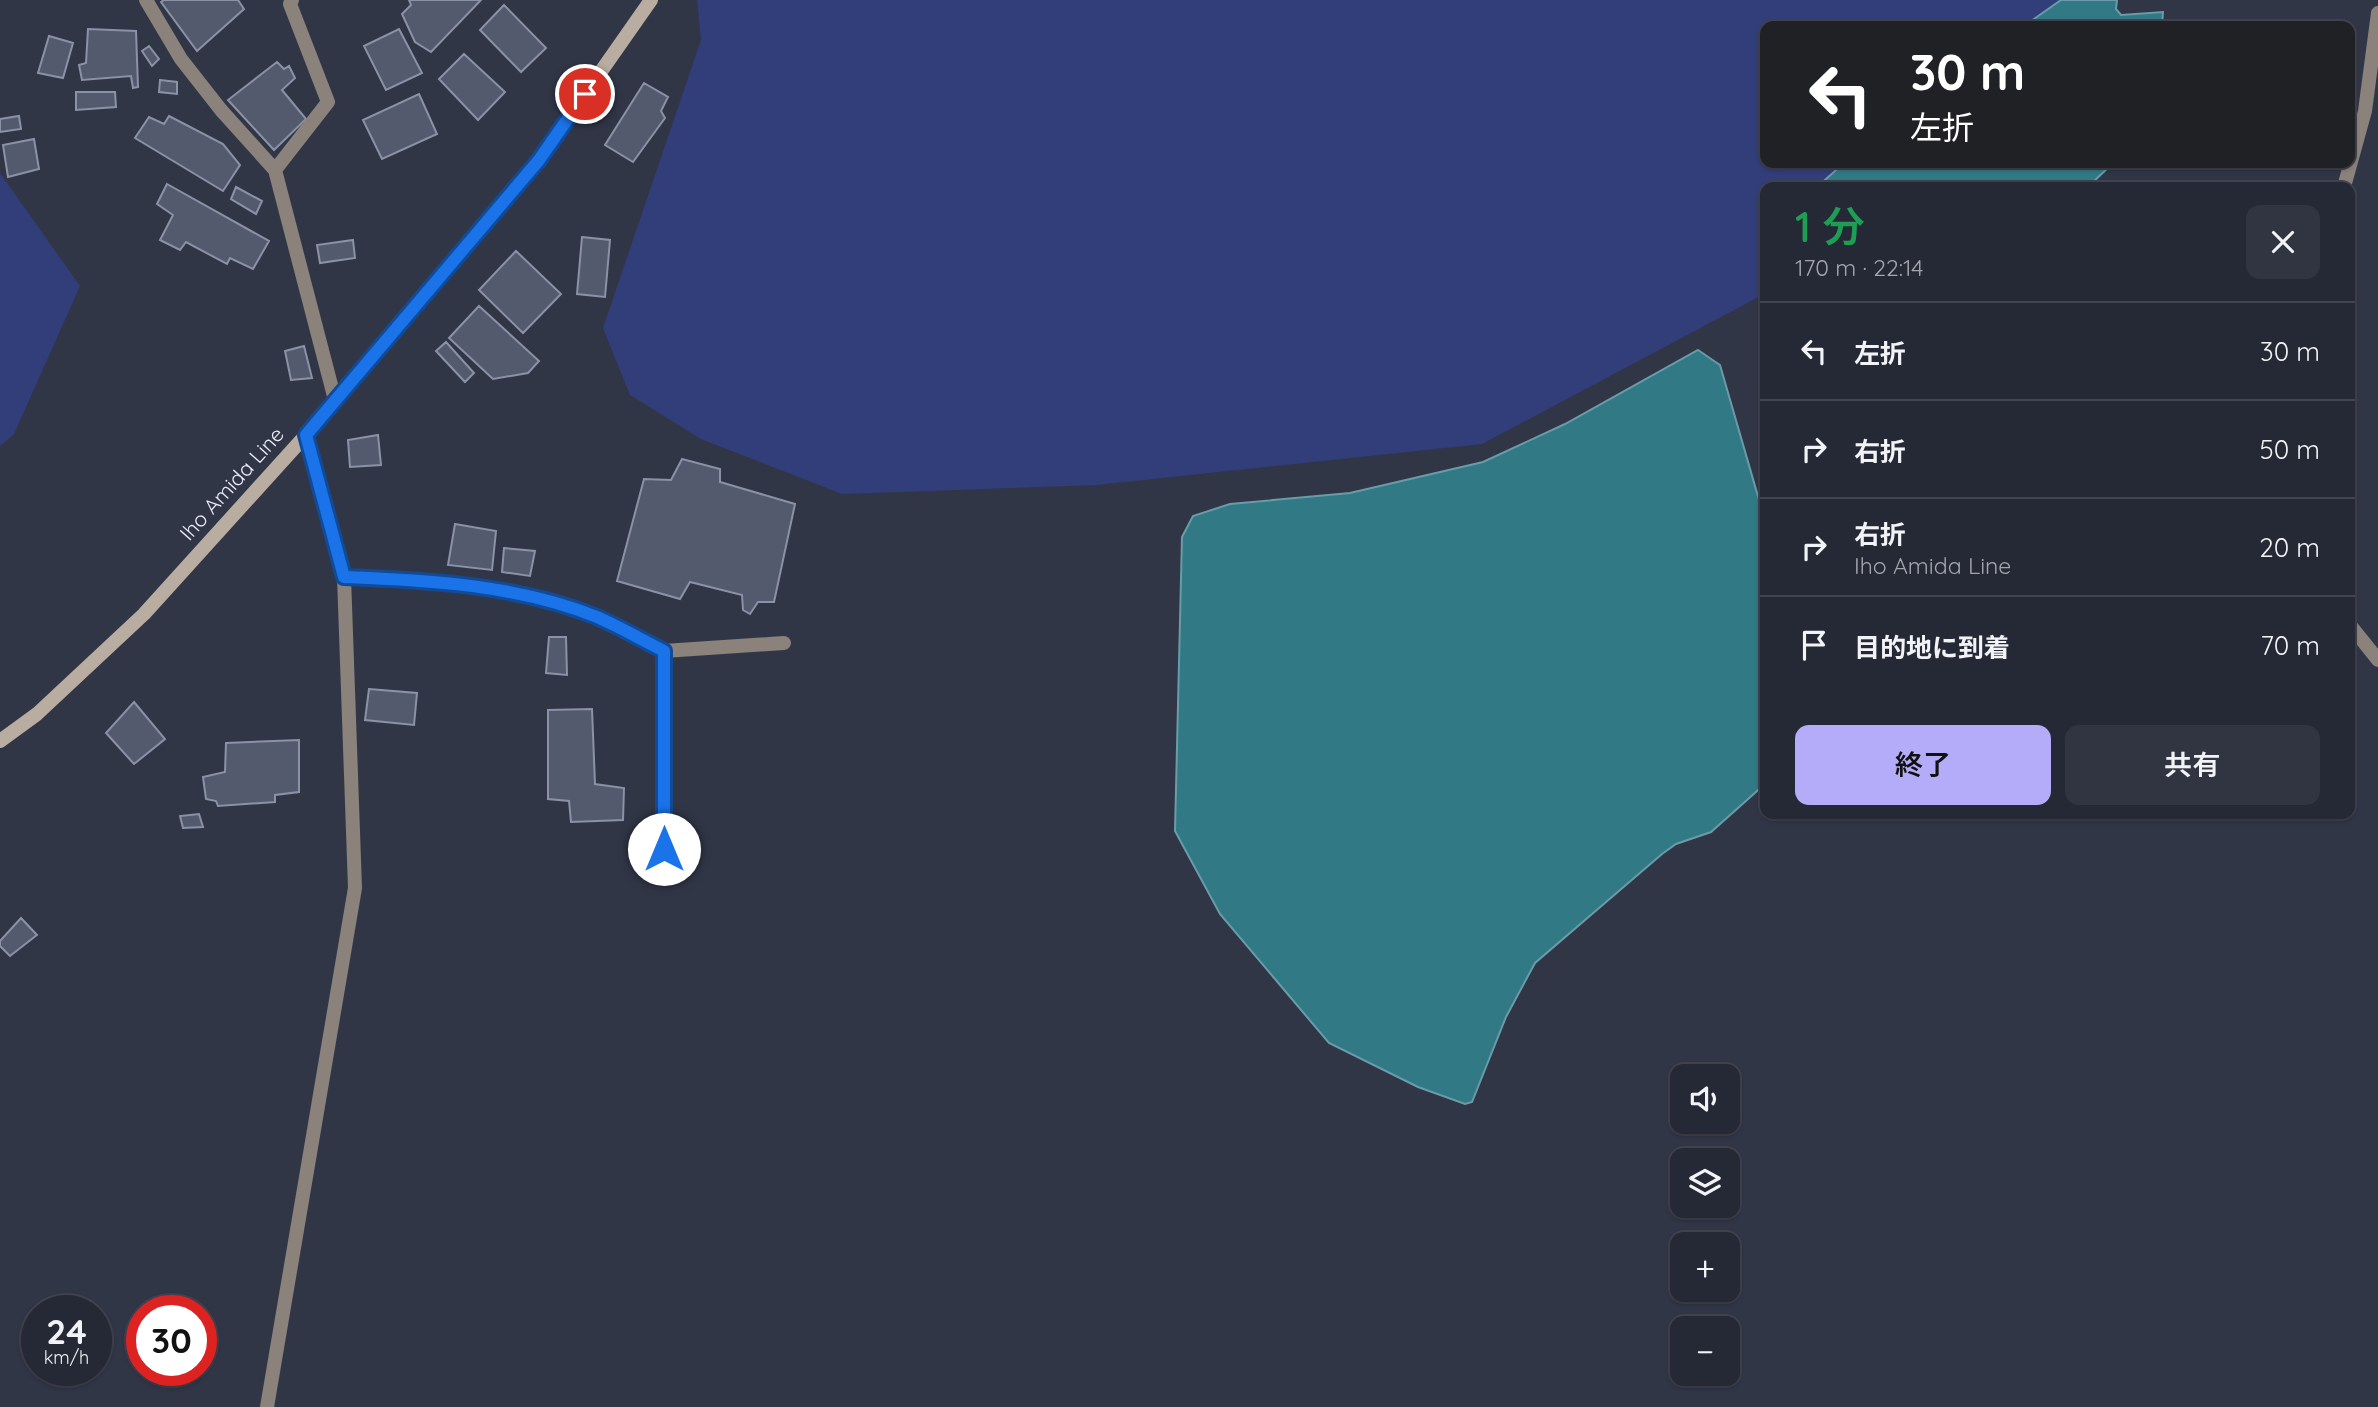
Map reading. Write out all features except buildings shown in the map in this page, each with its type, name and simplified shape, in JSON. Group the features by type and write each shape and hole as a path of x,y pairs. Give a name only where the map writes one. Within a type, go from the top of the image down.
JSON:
{"main road":[{"name":"Iho Amida Line","path":"0,741 37,714 144,614 306,435 539,160 651,0"}],"street":[{"path":"146,0 181,59 221,110 275,170 335,400"},
{"path":"275,170 328,102 290,4 292,0"},
{"path":"2355,147 2365,111 2378,13"},
{"path":"267,1407 355,888 344,577 306,435"},
{"path":"344,577 409,580 520,593 596,617 664,651 784,643"},
{"path":"2355,631 2378,660"},
{"path":"664,651 664,849"}],"shaded area":[{"path":"697,0 2075,0 2060,21 1760,21 1760,168 1950,168 1934,182 1760,182 1760,296 1482,444 1096,485 842,494 701,439 630,395 603,328 701,40"},
{"path":"2061,0 2117,0 2116,9 2121,15 2163,12 2162,21 2031,21"},
{"path":"1838,168 2108,168 2093,182 1823,182"},
{"path":"0,173 80,286 14,434 0,446"},
{"path":"1698,350 1720,365 1760,503 1760,788 1711,832 1676,844 1662,854 1535,963 1506,1017 1472,1102 1465,1104 1418,1087 1329,1043 1220,914 1175,831 1182,537 1193,516 1230,504 1350,493 1483,462 1565,424"}],"route":[{"path":"585,94 539,160 306,435 344,577 409,580 520,593 596,617 664,651 664,849"}]}
